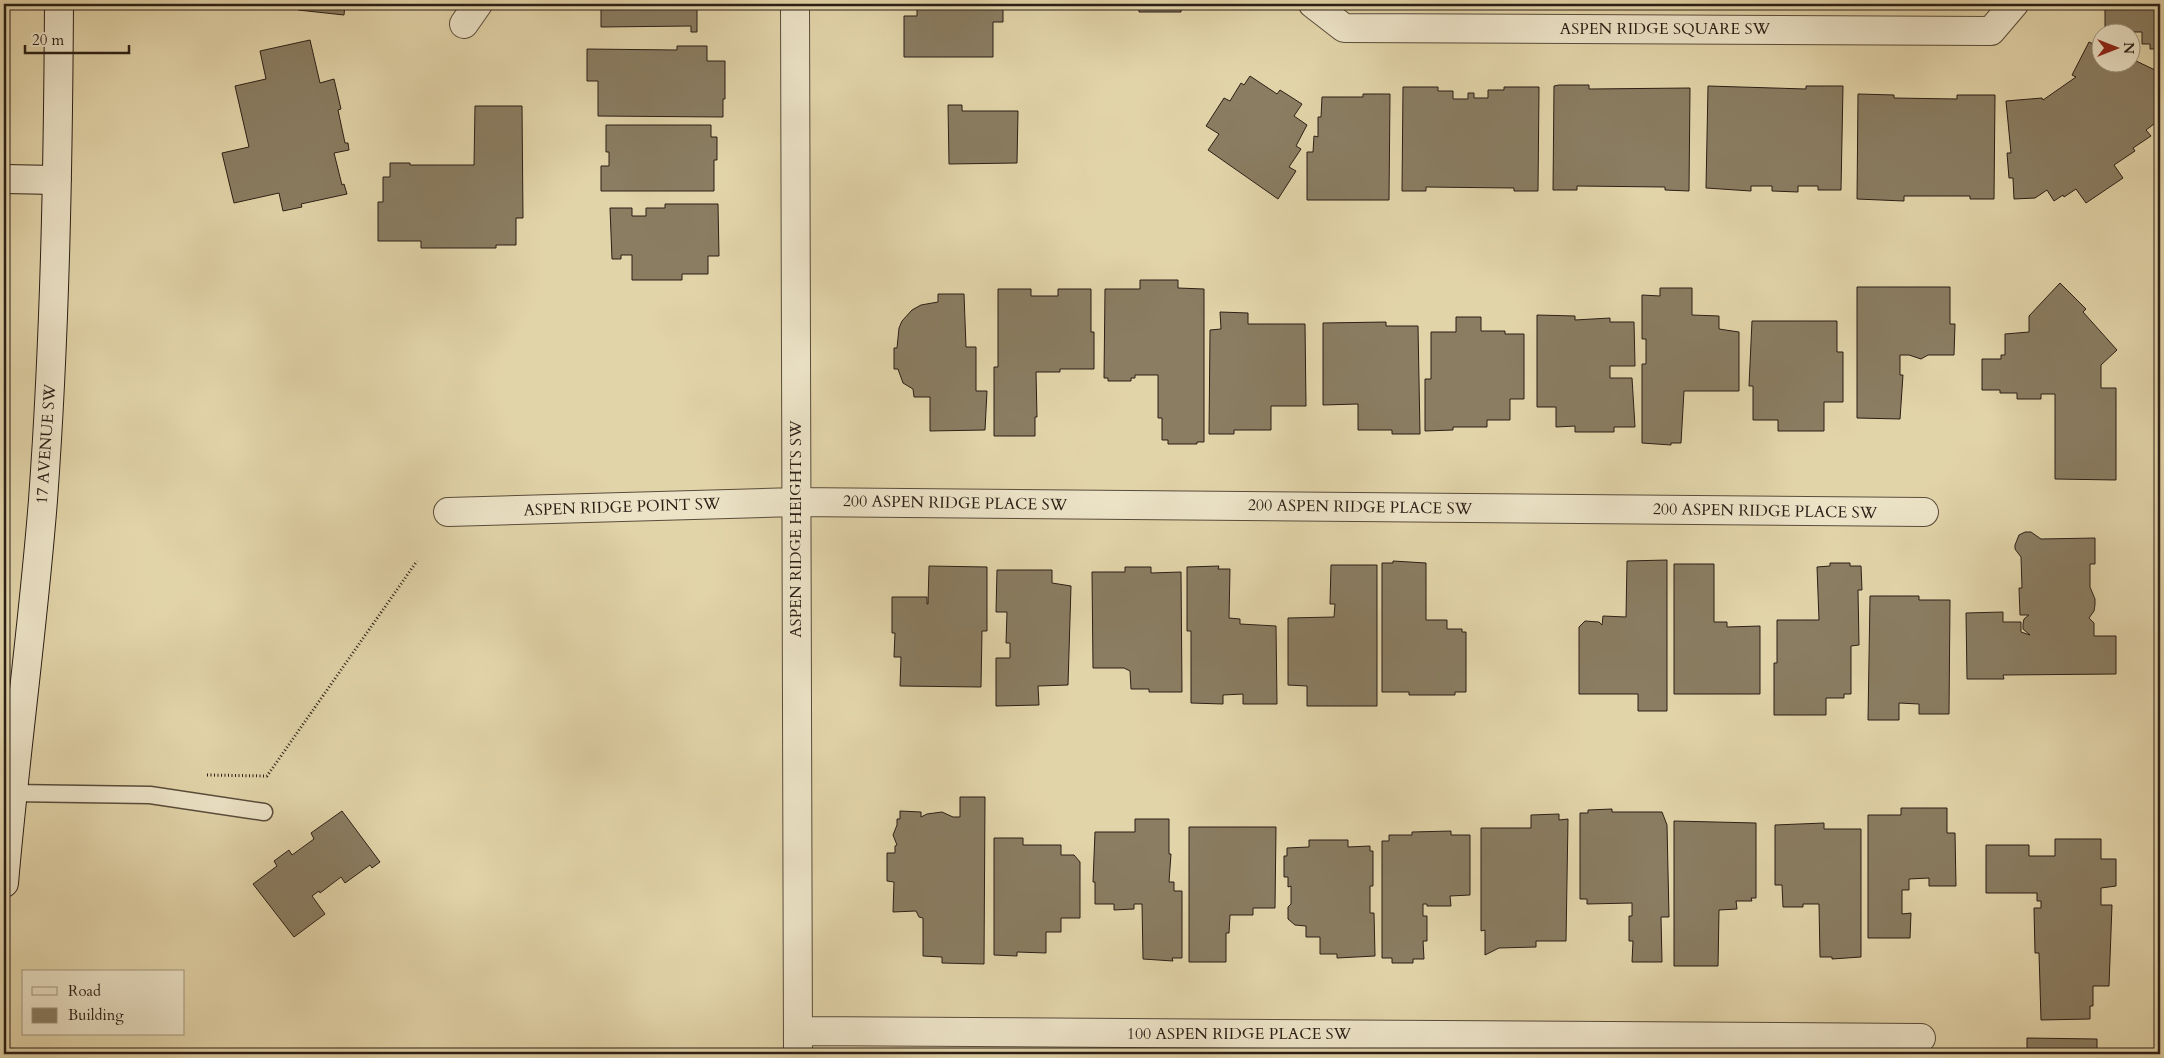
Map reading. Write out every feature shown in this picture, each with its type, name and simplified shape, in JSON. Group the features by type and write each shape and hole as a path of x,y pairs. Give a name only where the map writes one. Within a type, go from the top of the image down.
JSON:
{"street":[{"name":"17 AVENUE SW","path":"4,883 12,794 12,722 42,512 50,397 57,180 59,4"},
{"name":"ASPEN RIDGE HEIGHTS SW","path":"794,4 798,1043"},
{"name":"ASPEN RIDGE SQUARE SW","path":"1313,4 1344,28 1991,31 2014,4"},
{"path":"4,180 57,180"},
{"name":"ASPEN RIDGE POINT SW","path":"448,512 795,502"},
{"name":"200 ASPEN RIDGE PLACE SW","path":"795,502 1924,512"},
{"name":"100 ASPEN RIDGE PLACE SW","path":"798,1043 1921,1038"}],"lane":[{"path":"12,794 150,795 264,812"}],"path":[{"path":"199,775 266,776 417,561"}],"building":[{"path":"298,4 345,4 344,15 298,10"},
{"path":"595,4 697,4 697,32 691,32 691,26 601,27 601,5"},
{"path":"917,4 1003,4 1003,22 993,22 993,57 904,57 904,16 917,16"},
{"path":"1139,4 1181,4 1181,12 1139,12"},
{"path":"2105,4 2160,4 2160,49 2150,49 2150,44 2142,44 2142,22 2105,22"},
{"path":"310,40 320,83 334,79 341,109 338,110 345,143 348,143 349,150 334,153 342,185 344,184 347,194 301,204 302,207 283,211 279,193 234,203 222,153 249,147 235,86 266,79 260,51"},
{"path":"2089,42 2092,43 2092,72 2142,72 2142,64 2155,70 2160,77 2160,123 2158,121 2146,130 2151,136 2133,148 2135,151 2114,165 2123,178 2086,203 2076,189 2054,201 2047,190 2035,198 2014,199 2013,178 2009,178 2007,153 2011,153 2006,101 2042,98 2043,100 2076,77 2072,75"},
{"path":"677,46 707,46 707,61 725,61 723,117 598,116 598,81 587,81 587,49 677,50"},
{"path":"1250,76 1277,94 1280,90 1302,104 1294,116 1307,125 1296,146 1301,149 1289,167 1296,171 1278,199 1208,150 1219,134 1206,126 1224,98 1230,101 1241,83 1244,85"},
{"path":"1589,85 1589,89 1690,88 1689,191 1665,190 1665,187 1577,186 1577,190 1553,190 1554,86"},
{"path":"1708,86 1806,89 1806,86 1843,86 1841,190 1818,190 1818,186 1798,186 1798,192 1772,191 1772,186 1751,186 1751,191 1706,188"},
{"path":"1403,87 1438,87 1438,91 1453,91 1453,99 1468,99 1468,93 1474,93 1474,98 1488,98 1488,90 1504,90 1504,87 1539,87 1538,191 1514,191 1514,188 1426,187 1426,191 1402,191"},
{"path":"1363,94 1390,94 1389,200 1307,200 1307,152 1313,152 1314,136 1318,137 1318,117 1321,117 1322,97 1363,97"},
{"path":"1858,94 1894,95 1894,98 1957,99 1957,95 1995,95 1994,199 1970,199 1970,196 1904,196 1904,201 1857,199"},
{"path":"948,105 962,105 962,111 1018,111 1017,163 949,164"},
{"path":"475,106 522,106 523,218 516,218 516,245 496,245 496,248 421,248 421,241 378,241 378,202 383,202 383,177 390,177 390,163 410,163 410,165 474,165"},
{"path":"606,125 711,125 711,137 717,137 717,160 714,160 714,191 601,191 601,166 609,166 609,152 606,152"},
{"path":"665,204 718,204 719,256 708,256 708,274 682,274 682,280 632,280 632,255 621,255 621,259 612,259 610,208 632,208 632,216 646,216 646,208 665,208"},
{"path":"1140,280 1178,280 1178,288 1204,289 1204,442 1197,442 1197,444 1168,444 1168,440 1162,440 1162,418 1158,418 1158,375 1135,375 1135,378 1131,378 1131,381 1108,381 1108,378 1104,378 1105,289 1140,289"},
{"path":"2060,283 2086,309 2083,312 2117,350 2101,365 2101,388 2116,388 2116,480 2055,479 2055,394 2041,394 2041,399 2017,399 2017,393 2000,393 2000,390 1982,390 1982,359 2001,359 2001,355 2005,355 2005,334 2029,332 2029,316"},
{"path":"1857,287 1950,287 1950,324 1955,324 1954,355 1928,355 1921,359 1909,355 1900,355 1900,375 1903,375 1900,419 1857,418"},
{"path":"1660,288 1692,288 1692,315 1719,316 1719,329 1739,332 1739,391 1684,391 1681,443 1671,443 1671,445 1642,443 1642,364 1646,364 1646,339 1642,339 1642,295 1660,296"},
{"path":"998,289 1031,289 1031,296 1058,296 1058,289 1091,289 1091,332 1094,332 1094,369 1060,369 1060,372 1036,372 1037,417 1035,417 1035,436 994,436 994,367 998,367"},
{"path":"938,294 964,294 966,347 976,347 976,391 987,391 985,430 930,431 930,397 914,397 913,389 903,383 898,369 894,369 894,348 897,348 899,328 902,321 912,310 921,305 938,302"},
{"path":"1220,312 1248,313 1248,324 1305,324 1306,406 1271,406 1271,430 1234,430 1234,434 1209,434 1210,330 1221,329"},
{"path":"1537,315 1575,316 1575,320 1610,318 1610,322 1634,322 1635,366 1610,366 1610,378 1632,378 1635,427 1614,427 1614,432 1575,432 1575,426 1556,427 1556,407 1537,407"},
{"path":"1456,317 1481,317 1481,331 1505,331 1505,334 1524,334 1524,399 1510,399 1510,420 1487,420 1487,427 1453,427 1453,430 1425,431 1425,379 1431,379 1431,332 1456,332"},
{"path":"1752,321 1837,321 1837,352 1843,352 1843,402 1824,402 1824,431 1778,431 1778,420 1753,420 1753,386 1749,386"},
{"path":"1386,322 1386,326 1418,326 1420,434 1392,434 1392,430 1358,430 1358,404 1323,405 1323,323"},
{"path":"2031,532 2041,539 2095,538 2095,564 2090,564 2090,587 2095,599 2095,605 2094,611 2089,618 2094,623 2094,636 2116,636 2116,674 2003,675 2004,679 1967,679 1966,613 2003,612 2003,622 2021,622 2021,632 2030,635 2023,629 2024,619 2029,615 2020,615 2019,588 2022,588 2021,557 2015,549 2019,535"},
{"path":"1667,560 1667,711 1638,711 1638,694 1579,694 1579,627 1585,621 1599,622 1602,625 1603,616 1626,617 1627,561"},
{"path":"1393,561 1426,563 1426,620 1447,620 1447,629 1462,629 1462,632 1466,632 1466,692 1455,692 1455,695 1409,695 1409,692 1382,692 1382,563 1393,563"},
{"path":"1830,563 1850,563 1850,566 1861,566 1862,590 1858,590 1859,645 1851,646 1851,694 1844,694 1844,698 1826,698 1826,715 1774,715 1774,663 1777,663 1777,620 1819,620 1817,567 1830,566"},
{"path":"1674,564 1714,564 1714,622 1727,622 1727,627 1760,626 1760,694 1674,694"},
{"path":"1331,565 1377,565 1377,706 1307,706 1307,686 1288,685 1288,618 1334,617 1335,604 1330,604"},
{"path":"929,566 987,567 987,631 982,631 981,687 900,686 901,657 894,657 895,633 892,633 892,597 927,597 928,604"},
{"path":"1219,566 1218,569 1230,569 1229,618 1240,619 1240,624 1276,626 1277,704 1243,704 1243,694 1223,695 1223,704 1191,703 1191,631 1187,631 1187,567"},
{"path":"1125,567 1151,567 1151,573 1181,572 1182,692 1149,692 1149,689 1131,689 1130,671 1124,668 1093,668 1092,572 1125,572"},
{"path":"997,570 1052,570 1052,583 1071,586 1068,685 1038,686 1039,705 996,706 996,658 1010,658 1010,643 1006,643 1007,612 996,612"},
{"path":"1870,596 1919,596 1919,600 1950,600 1949,714 1919,714 1919,704 1899,703 1899,720 1868,720"},
{"path":"960,797 985,797 984,964 942,963 942,957 923,956 923,918 919,917 916,911 893,912 894,882 887,881 887,853 895,853 895,846 897,845 893,835 897,819 900,819 900,811 921,812 921,817 927,814 942,812 953,817 960,817"},
{"path":"1901,808 1947,808 1947,833 1955,833 1956,886 1929,886 1929,878 1909,879 1909,890 1902,890 1902,914 1911,913 1910,938 1868,938 1868,815 1901,815"},
{"path":"1612,809 1612,812 1662,812 1667,825 1669,917 1661,917 1662,962 1632,962 1633,941 1629,941 1629,916 1632,916 1632,903 1587,904 1587,899 1580,899 1580,813 1588,813 1588,810"},
{"path":"342,811 380,862 372,868 370,865 345,883 341,877 320,893 319,891 312,896 325,914 294,937 253,884 277,866 274,861 289,850 292,855 314,839 311,833"},
{"path":"1559,814 1559,820 1568,819 1566,941 1536,941 1536,947 1499,948 1485,955 1485,930 1481,931 1481,828 1531,828 1531,815"},
{"path":"1135,819 1169,819 1169,854 1171,854 1169,882 1174,882 1174,891 1182,891 1182,958 1172,958 1173,961 1143,959 1142,904 1134,904 1134,909 1114,910 1114,904 1095,904 1095,882 1093,882 1095,832 1135,832"},
{"path":"1674,821 1756,823 1756,898 1751,898 1752,901 1736,901 1737,909 1719,910 1718,966 1674,966"},
{"path":"1824,823 1824,829 1861,829 1861,957 1832,959 1832,957 1820,957 1819,904 1803,904 1803,907 1783,907 1782,885 1775,885 1775,825"},
{"path":"1189,827 1276,827 1275,908 1253,908 1253,915 1230,915 1229,933 1226,933 1226,962 1189,962"},
{"path":"1451,831 1451,835 1470,835 1470,895 1450,896 1451,906 1427,906 1427,904 1423,904 1423,916 1427,916 1427,941 1423,941 1424,959 1413,959 1413,963 1392,963 1392,958 1382,958 1382,841 1389,841 1389,835 1412,835 1412,832"},
{"path":"994,838 1023,838 1023,845 1061,845 1061,855 1074,855 1080,862 1080,918 1061,918 1061,932 1046,932 1046,953 1017,952 1017,956 994,955"},
{"path":"2055,839 2101,839 2101,859 2116,859 2116,886 2101,888 2101,905 2112,905 2109,986 2093,986 2093,1006 2090,1006 2090,1019 2041,1020 2039,953 2035,953 2034,908 2041,908 2041,901 2037,901 2037,893 1986,893 1986,845 2029,845 2029,856 2055,856"},
{"path":"1309,840 1348,840 1348,847 1370,846 1370,851 1373,851 1373,886 1370,886 1370,913 1374,913 1375,956 1337,958 1337,954 1320,954 1320,937 1306,937 1306,926 1295,925 1288,919 1288,907 1291,904 1291,886 1288,887 1288,877 1284,877 1284,856 1287,856 1287,848 1309,847"},
{"path":"2027,1038 2097,1039 2097,1054 2027,1054"}]}
